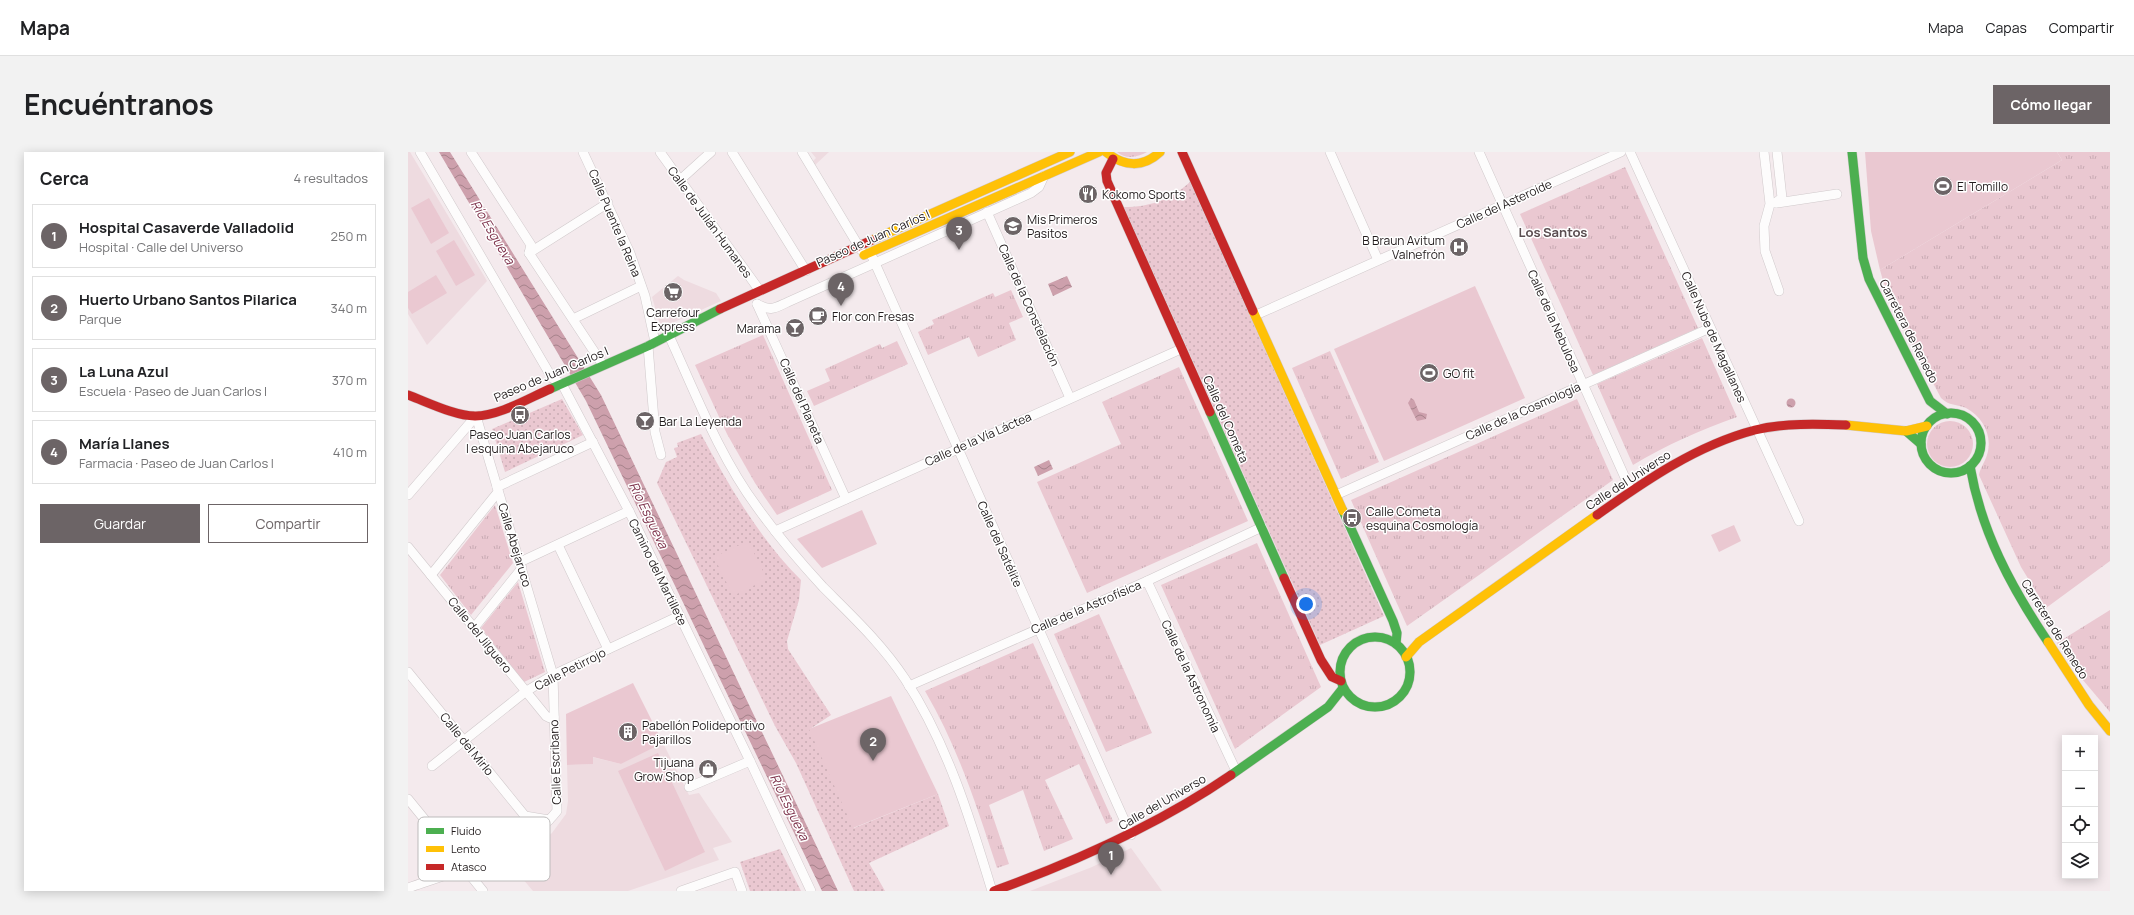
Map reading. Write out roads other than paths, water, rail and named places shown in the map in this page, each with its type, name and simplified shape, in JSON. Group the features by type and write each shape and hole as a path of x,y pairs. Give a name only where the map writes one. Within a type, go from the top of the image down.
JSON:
{"street":[{"name":"Camino del Martillete","path":"420,152 552,378 565,383 593,442 629,511 811,891"},
{"path":"471,152 531,244 529,253 604,365"},
{"name":"Calle Puente la Reina","path":"583,152 608,203 630,253 642,286 651,344 655,432 661,455"},
{"name":"Calle de Julián Humanes","path":"660,152 760,292"},
{"path":"680,180 711,152"},
{"path":"732,152 806,271"},
{"name":"Calle del Satélite","path":"802,152 859,246 876,263 957,449 1131,835"},
{"name":"Paseo de Juan Carlos I","path":"408,395 453,412 476,416 505,409 651,344 859,246 1070,152"},
{"name":"Paseo de Juan Carlos I","path":"854,259 1099,152"},
{"path":"1110,155 1127,165 1142,164 1154,158 1160,152"},
{"path":"1182,152 1395,628 1398,646"},
{"path":"1330,152 1378,260"},
{"name":"Calle de la Nebulosa","path":"1479,152 1631,490"},
{"name":"Calle del Asteroide","path":"1256,315 1621,152"},
{"name":"Calle Nube de Magallanes","path":"1630,152 1756,430 1799,521"},
{"path":"1764,152 1774,203"},
{"path":"1777,152 1782,198 1774,203 1764,226 1765,251 1779,291"},
{"name":"Carretera de Renedo","path":"1852,152 1863,258 1869,279 1930,401 1947,414"},
{"name":"Calle del Cometa","path":"1110,155 1106,173 1107,181 1326,669 1332,677 1342,684"},
{"path":"754,305 771,309 876,263 1031,193 1039,187 1044,176"},
{"path":"1774,203 1837,194"},
{"path":"529,253 608,203"},
{"name":"Calle de la Constelación","path":"987,212 1070,398"},
{"path":"573,319 642,286"},
{"path":"754,305 771,297"},
{"name":"Calle del Planeta","path":"754,305 846,499"},
{"name":"Paseo de Juan Carlos I","path":"651,344 690,335 703,328"},
{"name":"Calle de la Cosmología","path":"1336,495 1710,328"},
{"path":"671,340 735,474 757,508 823,586 872,636 909,686 937,735 951,768 993,891"},
{"name":"Calle de la Vía Láctea","path":"775,531 1182,349"},
{"name":"Carretera de Renedo","path":"1929,423 1930,401"},
{"path":"1947,414 1955,414 1969,420 1978,432 1980,439 1979,454 1970,466 1957,473 1949,473 1935,469 1925,458 1921,444 1922,434 1929,423 1947,414"},
{"path":"408,495 476,416"},
{"name":"Calle Abejaruco","path":"476,416 553,675"},
{"name":"Calle del Universo","path":"1406,657 1419,642 1631,490 1687,457 1728,439 1756,430 1813,424 1860,425 1906,431 1929,423"},
{"path":"1906,431 1921,444"},
{"path":"431,575 498,489 593,442"},
{"name":"Carretera de Renedo","path":"1970,466 1972,489 1999,556 2022,602 2073,681 2110,731"},
{"name":"Carretera de Renedo","path":"1957,473 1972,489"},
{"path":"474,628 521,565 558,545 629,511"},
{"name":"Calle de la Astrofísica","path":"909,686 1147,581 1262,527"},
{"path":"558,545 608,649"},
{"name":"Calle del Jilguero","path":"408,547 525,692 546,716 550,718 554,716"},
{"name":"Calle de la Astronomía","path":"1147,581 1236,771"},
{"name":"Calle Petirrojo","path":"432,766 525,692 553,675 679,616"},
{"path":"1374,637 1384,638 1398,646 1406,657 1410,677 1407,687 1396,701 1388,705 1374,708 1361,705 1353,700 1342,684 1340,668 1344,655 1357,642 1374,637"},
{"name":"Calle del Universo","path":"1398,646 1419,642"},
{"name":"Calle del Mirlo","path":"408,672 525,816"},
{"name":"Calle Escribano","path":"550,819 557,811 553,675"},
{"name":"Calle del Universo","path":"1328,707 1342,684"},
{"name":"Calle del Universo","path":"993,891 1067,864 1131,835 1192,800 1328,707 1353,700"},
{"path":"689,787 750,761"},
{"path":"408,798 423,817"},
{"path":"525,816 531,817"},
{"path":"681,891 698,888 735,872 742,891"},
{"name":"Calle Escribano","path":"408,888 429,881"},
{"path":"475,881 483,891"}],"water":[{"name":"Río Esgueva","path":"439,152 450,152 601,395 838,891 822,891 586,401"},
{"path":"1067,276 1072,287 1053,296 1048,284"},
{"path":"1411,398 1414,400 1419,412 1427,414 1426,419 1417,421 1408,403"},
{"path":"1791,398 1796,403 1791,408 1786,403"},
{"path":"1049,460 1053,469 1038,476 1034,467"}],"place":[{"name":"El Tomillo","path":"1943,186"},
{"name":"Kokomo Sports","path":"1088,194"},
{"name":"Mis Primeros Pasitos","path":"1013,226"},
{"name":"B Braun Avitum Valnefrón","path":"1459,247"},
{"name":"La Luna Azul","path":"959,250"},
{"name":"Carrefour Express","path":"673,292"},
{"name":"María Llanes","path":"841,306"},
{"name":"Flor con Fresas","path":"818,316"},
{"name":"Marama","path":"795,328"},
{"name":"GO fit","path":"1429,373"},
{"name":"Paseo Juan Carlos I esquina Abejaruco","path":"520,415"},
{"name":"Bar La Leyenda","path":"645,421"},
{"name":"Calle Cometa esquina Cosmología","path":"1352,518"},
{"name":"Pabellón Polideportivo Pajarillos","path":"628,732"},
{"name":"Huerto Urbano Santos Pilarica","path":"873,761"},
{"name":"Tijuana Grow Shop","path":"708,769"},
{"name":"Hospital Casaverde Valladolid","path":"1111,875"}],"district":[{"name":"Los Santos","path":"1553,232"}]}
